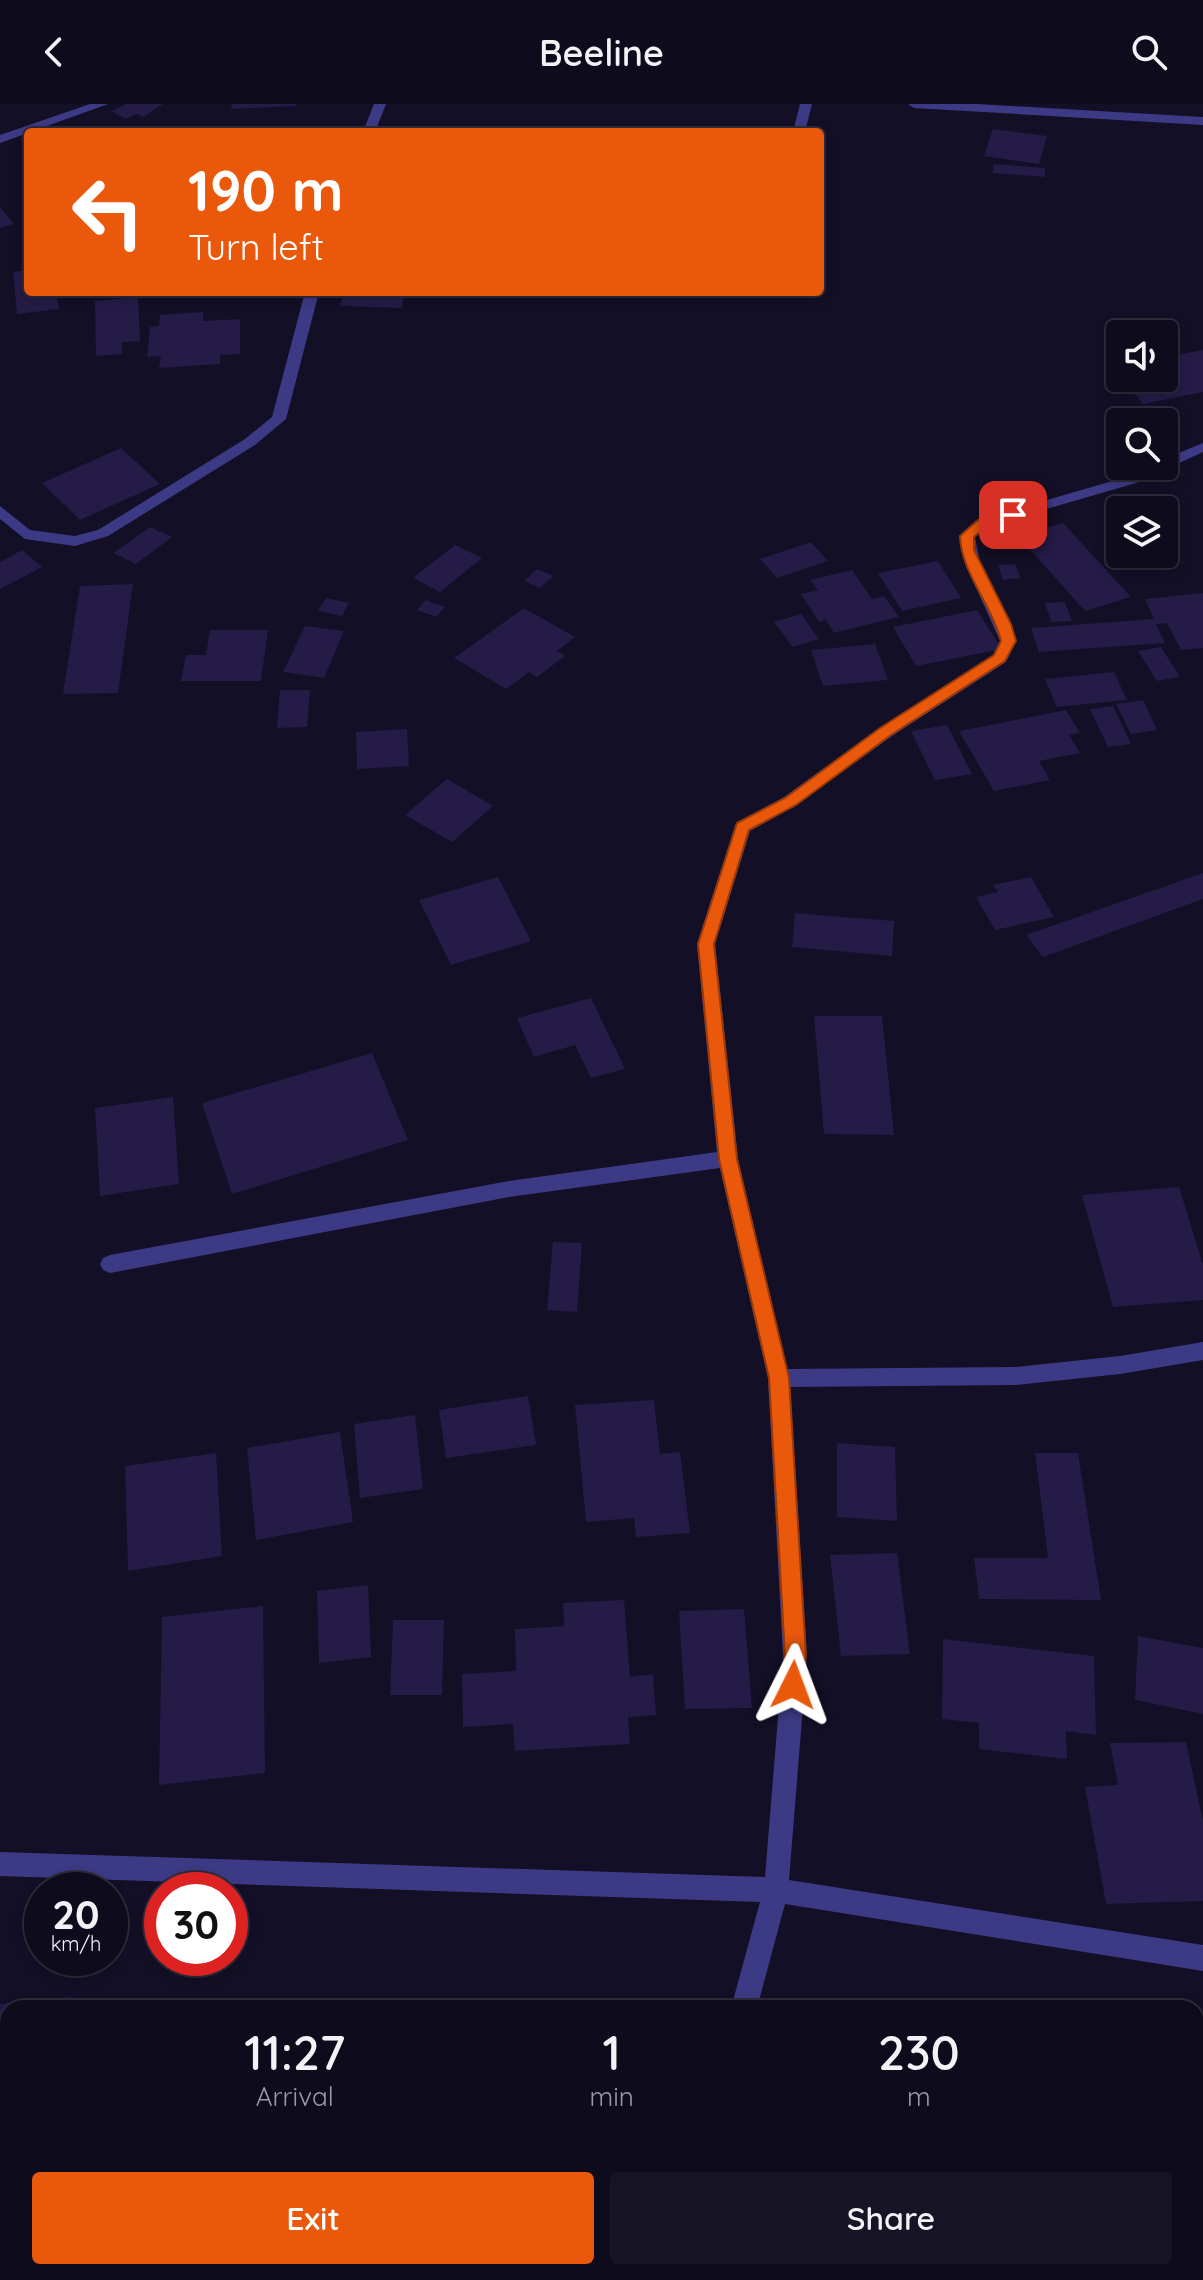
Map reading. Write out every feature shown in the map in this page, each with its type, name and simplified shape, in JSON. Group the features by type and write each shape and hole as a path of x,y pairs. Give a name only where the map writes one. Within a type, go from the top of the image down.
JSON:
{"street":[{"path":"32,128 102,104"},
{"path":"371,128 380,104"},
{"path":"800,128 806,104"},
{"path":"914,104 1203,121"},
{"path":"0,139 24,131"},
{"path":"0,511 25,534 75,541 103,533 250,442 279,419 311,296"},
{"path":"1178,458 1203,447"},
{"path":"746,2000 776,1890 795,1656 779,1378 728,1159 706,944 742,827 790,801 886,732 1000,658 1008,641 1004,624 967,550 967,536 983,523 1131,480"},
{"path":"110,1264 509,1189 728,1159"},
{"path":"779,1378 1015,1376 1120,1365 1203,1351"},
{"path":"0,1864 776,1890 1203,1958"}],"building":[{"path":"126,104 163,104 143,117 137,114 126,119 111,111"},
{"path":"232,104 296,104 296,106 231,109"},
{"path":"993,129 1047,136 1039,164 984,156"},
{"path":"993,164 1045,168 1045,177 993,173"},
{"path":"0,207 14,224 0,228"},
{"path":"24,271 24,296 57,296 59,309 17,314 13,272"},
{"path":"343,296 404,296 402,308 340,306"},
{"path":"138,297 140,341 122,342 122,354 96,356 95,301"},
{"path":"203,312 203,321 240,319 240,354 220,355 220,364 159,368 161,356 147,357 150,327 159,326 160,315"},
{"path":"1203,350 1203,392 1143,404 1133,392 1178,392 1178,355"},
{"path":"121,448 160,484 80,520 42,483"},
{"path":"1063,523 1131,597 1085,611 1018,536"},
{"path":"150,527 172,537 136,564 113,553"},
{"path":"811,542 828,561 777,578 760,559"},
{"path":"455,545 482,558 440,592 413,578"},
{"path":"22,550 42,567 0,589 0,562"},
{"path":"938,561 961,598 902,611 878,573"},
{"path":"1015,564 1021,578 1003,580 998,565"},
{"path":"537,569 553,576 540,588 524,581"},
{"path":"852,570 872,599 884,596 899,617 834,633 826,620 819,622 801,594 818,590 810,580"},
{"path":"133,584 118,693 63,694 80,586"},
{"path":"1203,593 1203,648 1181,650 1167,623 1156,624 1165,643 1039,652 1031,628 1154,619 1145,599"},
{"path":"326,598 349,603 342,616 318,611"},
{"path":"426,600 445,607 436,617 417,610"},
{"path":"1065,602 1072,621 1051,622 1045,603"},
{"path":"524,608 575,637 557,651 565,656 537,677 529,672 506,689 454,658"},
{"path":"977,610 1002,649 916,666 893,627"},
{"path":"801,614 819,639 793,647 774,622"},
{"path":"305,626 344,631 324,678 283,672"},
{"path":"210,630 268,630 261,681 181,681 186,655 206,655"},
{"path":"875,644 888,680 823,686 811,650"},
{"path":"1161,647 1180,677 1157,681 1138,651"},
{"path":"1114,672 1127,700 1057,707 1045,679"},
{"path":"280,690 310,690 307,727 277,728"},
{"path":"1143,700 1157,730 1131,734 1116,704"},
{"path":"1113,706 1131,744 1108,747 1090,709"},
{"path":"1066,710 1080,733 1069,735 1080,753 1039,761 1050,780 994,791 959,731"},
{"path":"947,725 972,774 935,780 911,731"},
{"path":"407,729 409,766 357,769 356,732"},
{"path":"447,779 493,806 452,842 405,815"},
{"path":"1203,873 1203,899 1043,957 1026,935"},
{"path":"498,877 531,941 451,965 419,900"},
{"path":"1031,877 1054,917 995,930 976,897 998,892 993,885"},
{"path":"795,913 894,921 892,956 792,947"},
{"path":"591,998 625,1069 591,1078 575,1045 534,1057 517,1018"},
{"path":"814,1016 882,1016 894,1135 824,1134"},
{"path":"372,1053 408,1140 232,1194 202,1103"},
{"path":"173,1097 179,1184 100,1196 95,1108"},
{"path":"1179,1187 1203,1265 1203,1300 1113,1307 1082,1195"},
{"path":"553,1242 582,1243 577,1312 547,1310"},
{"path":"528,1396 536,1445 446,1458 439,1410"},
{"path":"654,1400 660,1454 680,1452 690,1533 636,1537 634,1518 586,1522 575,1405"},
{"path":"415,1415 423,1489 360,1498 354,1424"},
{"path":"340,1432 353,1522 256,1540 247,1448"},
{"path":"837,1443 895,1447 897,1521 837,1517"},
{"path":"216,1453 222,1556 128,1571 125,1466"},
{"path":"1035,1453 1078,1453 1101,1600 979,1599 974,1558 1048,1558"},
{"path":"897,1553 910,1654 841,1656 830,1555"},
{"path":"368,1585 371,1657 319,1663 317,1591"},
{"path":"624,1600 630,1677 653,1674 656,1715 628,1717 630,1744 515,1751 513,1724 463,1727 462,1674 516,1671 515,1629 564,1626 563,1603"},
{"path":"263,1606 265,1773 159,1785 162,1617"},
{"path":"744,1609 752,1708 685,1709 679,1611"},
{"path":"393,1620 444,1620 442,1695 390,1695"},
{"path":"1138,1636 1203,1648 1203,1714 1135,1700"},
{"path":"943,1639 1094,1656 1096,1735 1066,1731 1067,1759 979,1749 979,1723 942,1719"},
{"path":"1186,1742 1203,1821 1203,1901 1106,1904 1085,1787 1118,1785 1110,1743"},
{"path":"71,1997 71,2000 41,2000"}],"route":[{"path":"793,1685 795,1656 779,1378 728,1159 706,944 742,827 790,801 850,761 886,732 1000,658 1008,641 1004,624 967,550 967,536 983,523 1013,515"}]}
